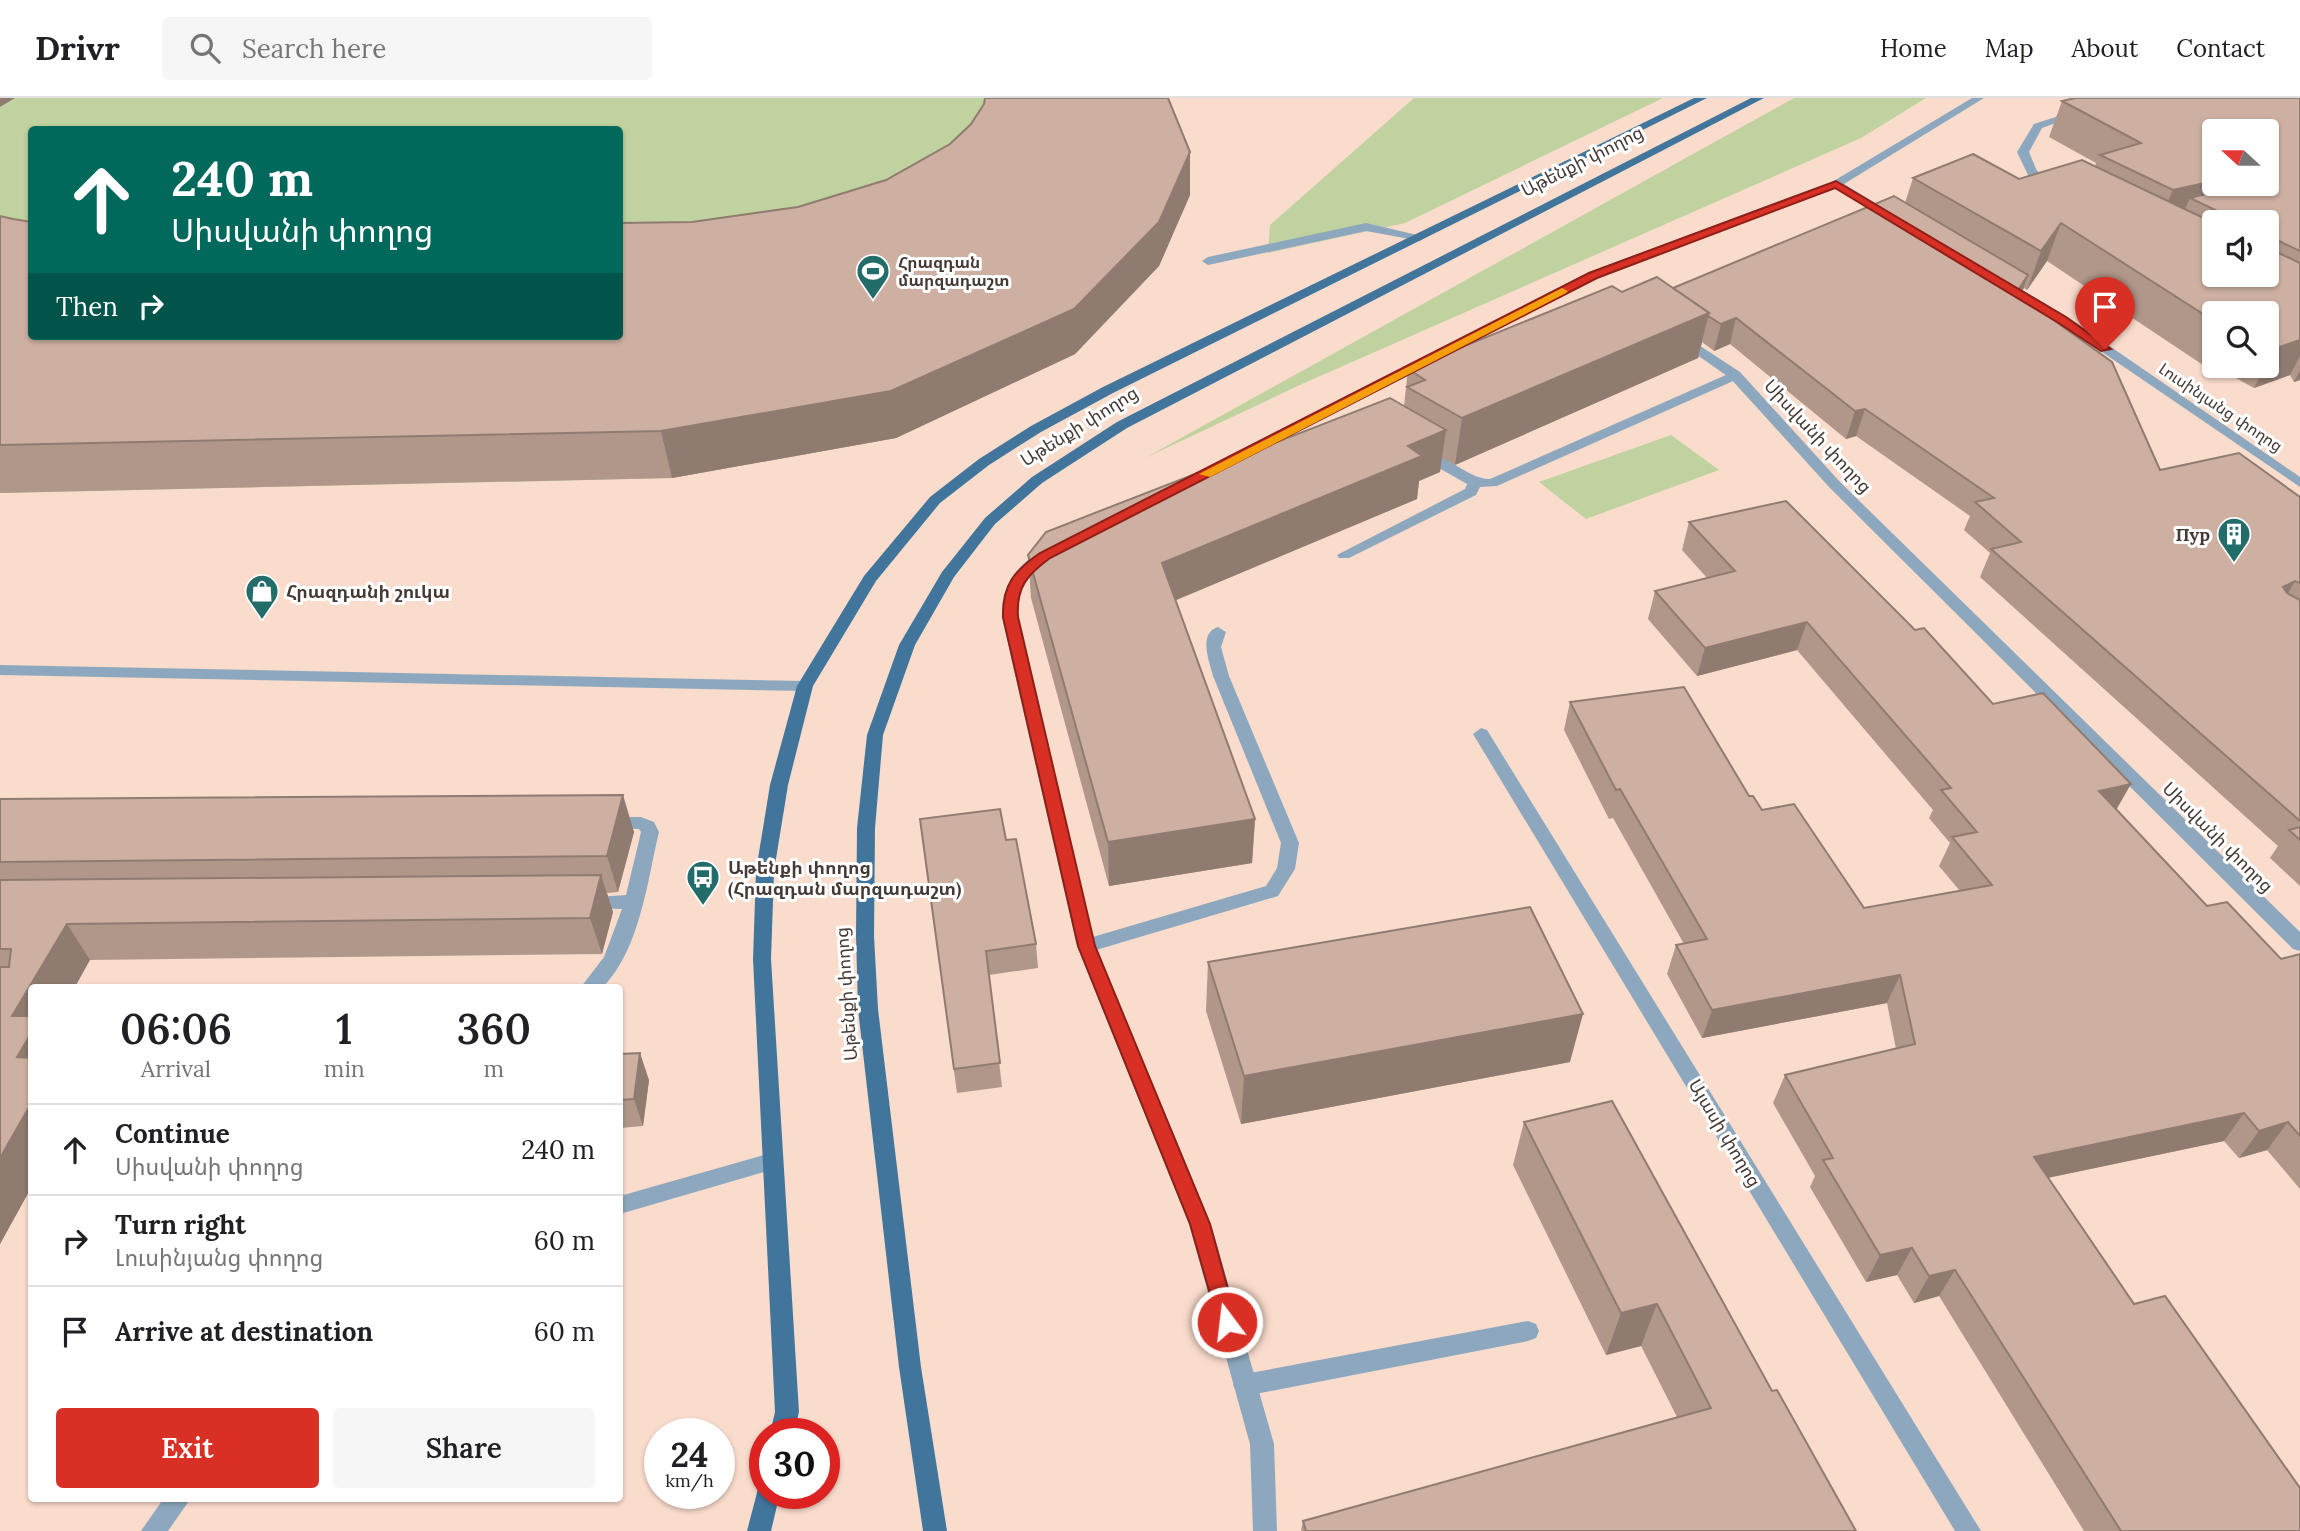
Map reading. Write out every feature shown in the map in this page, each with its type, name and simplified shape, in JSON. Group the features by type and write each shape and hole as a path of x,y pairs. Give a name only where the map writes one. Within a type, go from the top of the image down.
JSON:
{"main road":[{"name":"Աթենքի փողոց","path":"785,1418 762,959 765,871 779,785 805,686 843,620 894,546 935,500 984,462 1036,429 1108,390 1702,98"},
{"name":"Աթենքի փողոց","path":"935,1531 910,1367 869,1009 865,936 866,828 876,735 907,645 947,575 990,521 1037,480 1122,425 1759,98"},
{"path":"759,1531 764,1509"}],"street":[{"path":"1201,476 1351,407 1598,279 1836,184 1979,98"},
{"path":"2069,191 2032,173 2023,152 2038,126 2087,110"},
{"path":"1836,184 1907,227"},
{"path":"1208,261 1366,227 1420,237"},
{"name":"Լուսինյանց փողոց","path":"1990,276 2062,319 2300,482"},
{"name":"Սիսվանի փողոց","path":"1669,329 1735,375 1835,485 2300,944"},
{"path":"1411,446 1475,483 1492,483 1735,375"},
{"path":"1344,555 1471,492 1475,483"},
{"path":"1057,549 1026,569 1014,583 1010,617 1086,946 1200,1224 1262,1444 1265,1531"},
{"path":"1086,946 1272,891 1286,869 1290,843 1221,676 1213,647 1218,632"},
{"path":"0,670 805,686"},
{"name":"Այասի փողոց","path":"1481,734 1969,1531"},
{"path":"585,823 641,823 648,826 650,832 633,902 609,970 594,984"},
{"path":"564,903 633,902"},
{"path":"623,1204 771,1162"},
{"path":"1245,1385 1528,1331"},
{"path":"153,1531 176,1502"}],"green space":[{"name":"Հրազդան մարզադաշտ","path":"0,98 1128,98 1159,266 1075,354 896,438 672,478 0,493"},
{"path":"1414,98 1663,98 1405,223 1268,253 1270,225"},
{"path":"1794,98 1926,98 1861,138 1302,384 1145,458"},
{"path":"1671,435 1719,470 1586,519 1539,482"}],"building":[{"name":"Հրազդան մարզադաշտ","path":"985,98 1168,98 1190,152 1159,222 1074,309 891,391 661,431 0,445 0,216 28,221 28,340 623,340 623,223 692,222 798,207 886,180 950,144 971,124"},
{"path":"2075,98 2300,98 2300,251 2279,241 2279,210 2215,210 2190,198 2202,195 2279,196 2279,119 2202,119 2202,184 2173,190 2100,155 2141,143 2062,101"},
{"path":"1973,154 2019,179 2082,160 2202,217 2202,287 2279,287 2279,253 2300,263 2300,340 2279,347 2279,301 2202,301 2202,313 2061,223 2041,251 1913,178"},
{"path":"1894,196 2028,275 2016,293 2112,362 2160,470 2239,453 2300,497 2300,583 2295,581 2283,587 2287,593 2300,600 2300,821 1991,549 2021,542 1975,502 1994,498 1865,409 1855,411 1736,318 1721,324 1673,288"},
{"path":"1657,277 1709,313 1462,418 1407,387 1425,380 1408,369 1612,286 1622,292"},
{"path":"1390,398 1446,430 1408,446 1422,456 1162,563 1255,819 1108,842 1028,555 1046,532"},
{"path":"1786,501 1915,630 1924,628 1993,704 2043,693 2131,784 2099,791 2207,906 2227,902 2281,959 2300,954 2300,1136 2288,1122 2259,1131 2244,1113 2034,1157 2134,1304 2165,1296 2300,1488 2300,1531 2121,1531 1955,1270 1929,1276 1912,1248 1880,1255 1823,1160 1833,1158 1785,1075 1915,1044 1900,975 1712,1010 1676,945 1707,939 1620,789 1616,790 1570,702 1684,687 1749,796 1753,796 1762,810 1794,804 1864,908 1992,885 1952,837 1977,832 1941,790 1951,788 1807,622 1705,648 1655,591 1735,571 1689,522"},
{"path":"623,795 607,856 0,862 0,799"},
{"path":"1000,809 1006,840 1016,839 1036,944 986,951 1000,1063 954,1069 920,819"},
{"path":"2300,827 2300,840 2289,830"},
{"path":"601,875 590,918 67,924 31,984 28,984 28,989 12,1016 28,1016 28,1039 17,1057 28,1058 28,1109 0,1158 0,967 9,967 11,949 0,949 0,880"},
{"path":"1530,907 1583,1014 1244,1076 1208,962"},
{"path":"640,1053 634,1099 623,1100 623,1054"},
{"path":"1612,1101 1772,1391 1777,1390 1856,1531 1306,1531 1303,1521 1711,1408 1657,1304 1621,1313 1524,1122"}],"slow traffic":[{"path":"1205,474 1562,291"}],"place":[{"name":"Հրազդան մարզադաշտ","path":"873,301"},
{"name":"Пур","path":"2234,564"},
{"name":"Հրազդանի շուկա","path":"262,621"},
{"name":"Աթենքի փողոց (Հրազդան մարզադաշտ)","path":"703,907"}],"route":[{"path":"1227,1322 1200,1224 1086,946 1010,617 1014,583 1026,569 1045,555 1593,275 1836,184 2062,319 2105,349"}]}
